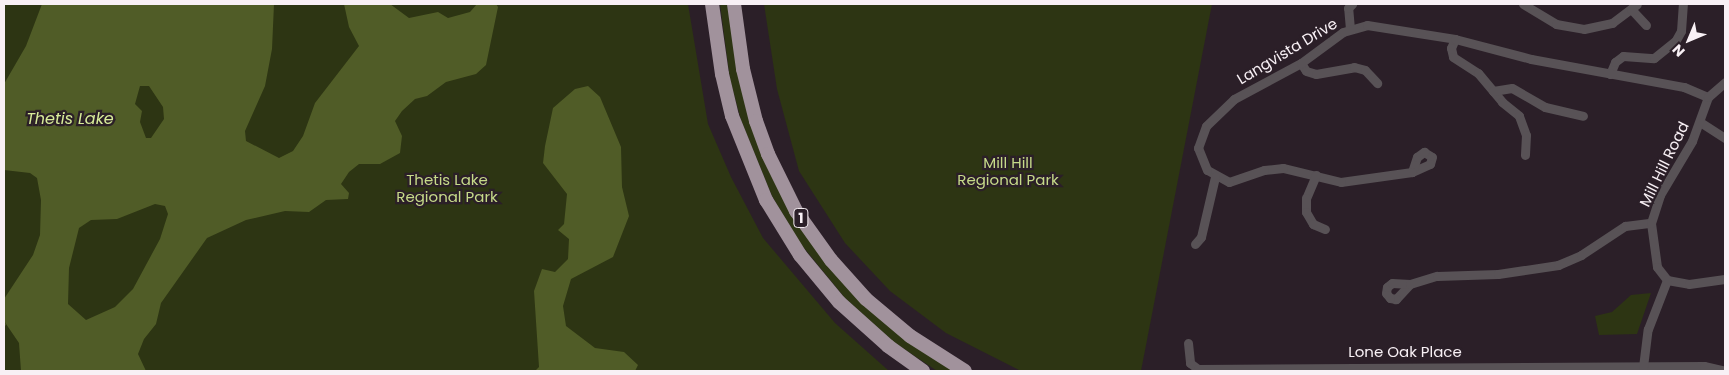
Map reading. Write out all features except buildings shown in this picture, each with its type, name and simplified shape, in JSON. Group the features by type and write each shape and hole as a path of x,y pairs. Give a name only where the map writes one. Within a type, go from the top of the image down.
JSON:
{"highway":[{"name":"1","path":"712,4 722,74 732,116 752,171 769,206 800,255 839,302 875,336 923,371"},
{"name":"1","path":"734,4 743,69 756,121 778,177 796,211 831,260 871,304 910,336 965,371"}],"street":[{"path":"1350,29 1348,8 1352,4"},
{"path":"1523,4 1556,24 1584,29 1612,23 1634,6 1646,25"},
{"path":"1610,74 1615,62 1623,56 1654,58 1676,40 1681,31 1683,4"},
{"name":"Langvista Drive","path":"1215,177 1199,155 1199,143 1206,126 1234,100 1300,63 1350,29 1378,25 1455,39 1531,59 1684,87 1708,97"},
{"path":"1455,39 1452,48 1453,58 1478,73 1493,91 1519,116 1526,135 1525,155"},
{"path":"1300,63 1306,71 1316,74 1354,67 1365,70 1377,83"},
{"path":"1708,97 1725,82"},
{"path":"1493,91 1512,88 1545,107 1583,116"},
{"name":"Mill Hill Road","path":"1410,284 1437,276 1488,275 1558,265 1581,255 1625,226 1651,223 1660,195 1684,156 1700,122 1708,97"},
{"path":"1700,122 1725,138"},
{"path":"1195,244 1201,237 1215,177 1235,182 1256,172 1283,168 1316,175 1334,182 1348,182 1412,172"},
{"path":"1316,175 1306,198 1306,212 1313,224 1325,229"},
{"path":"1651,223 1657,267 1667,280 1689,284 1725,279"},
{"path":"1643,367 1648,329 1667,280"},
{"name":"Lone Oak Place","path":"1188,343 1190,362 1198,369 1704,366 1725,371"}],"green space":[{"name":"Thetis Lake Regional Park","path":"4,4 688,4 708,124 731,177 763,238 835,323 889,371 4,371"},
{"path":"720,4 729,4 741,84 812,244 954,371 937,371 894,342 845,298 800,243 772,196 741,120 730,79"},
{"name":"Mill Hill Regional Park","path":"764,4 1212,4 1141,371 1021,371 946,333 890,291 845,243 799,171 777,89"},
{"path":"1651,293 1637,334 1599,335 1595,316 1612,312 1631,295"}],"water":[{"name":"Thetis Lake","path":"42,4 274,4 272,49 265,86 245,131 246,141 279,158 293,151 303,136 315,103 359,46 349,27 344,4 390,4 409,18 438,12 448,18 470,12 477,4 496,4 498,7 486,65 476,74 446,82 427,96 415,99 402,111 395,121 402,136 400,153 380,164 359,164 349,172 341,184 349,193 348,199 326,200 309,212 285,211 246,220 207,238 161,303 156,324 144,339 138,354 146,371 21,371 19,343 4,321 4,299 33,255 40,235 41,200 37,178 30,173 4,170 4,84 26,46","holes":["140,86 149,86 163,107 164,119 151,138 146,138 140,122 142,111 135,104","155,204 165,206 168,214 160,239 133,289 115,307 86,320 68,304 69,268 79,228 91,220 117,219"]},
{"path":"588,86 600,97 621,147 622,187 629,216 613,257 571,279 563,306 566,326 595,348 624,352 638,365 635,371 535,371 539,367 534,291 542,269 555,272 568,259 569,239 558,230 564,224 567,194 543,163 545,146 553,108 575,89"}]}
